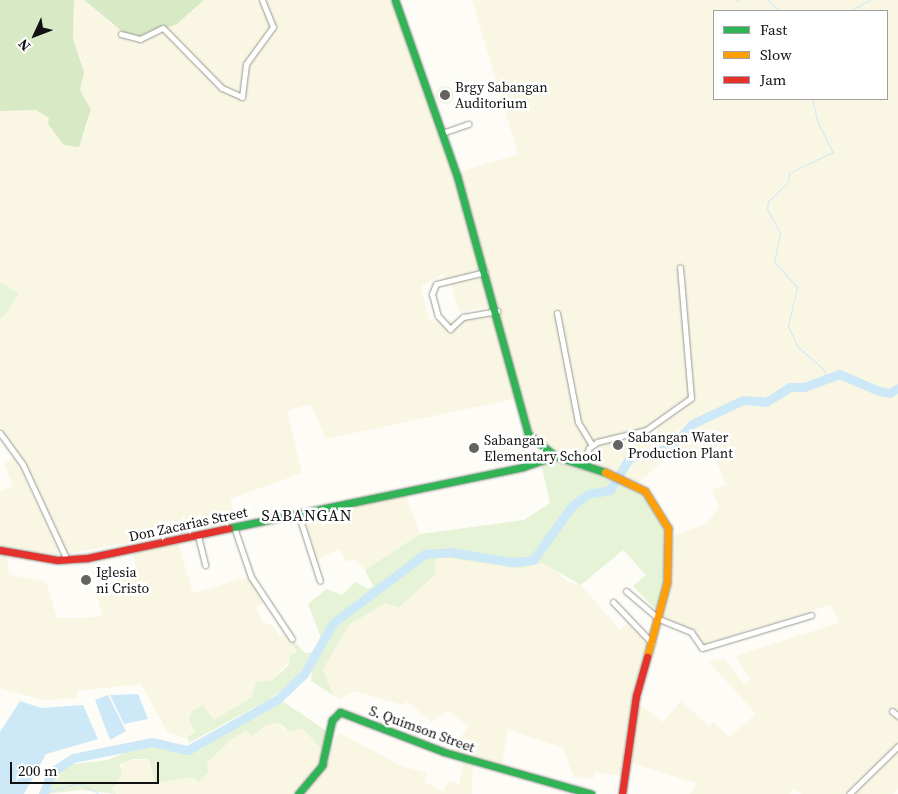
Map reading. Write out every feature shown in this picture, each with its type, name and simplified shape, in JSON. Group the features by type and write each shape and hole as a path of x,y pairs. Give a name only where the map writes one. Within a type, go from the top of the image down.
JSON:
{"street":[{"path":"121,34 140,39 163,28 222,88 242,97 246,64 273,27 262,0"},
{"path":"395,0 442,133 486,272 526,428 537,445 556,456 617,477 650,495 668,528 670,560 659,619 636,696 622,794"},
{"path":"442,133 468,124"},
{"path":"582,466 592,445 610,437 646,430 691,398 680,268"},
{"path":"486,272 436,284 432,294 438,316 450,329 462,317 497,311"},
{"path":"557,313 578,422 592,445"},
{"path":"0,433 22,465 67,560"},
{"name":"Don Zacarias Street","path":"0,550 67,560 198,536 298,512 523,467 556,456"},
{"path":"298,512 320,580"},
{"path":"234,527 251,578 292,639"},
{"path":"198,536 205,565"},
{"path":"626,591 659,619 691,632 703,648 811,615"},
{"path":"613,602 652,643"},
{"path":"892,711 898,716"},
{"name":"S. Quimson Street","path":"298,794 322,765 332,720 340,712 465,759 590,794"},
{"path":"849,794 898,746"}],"shaded area":[{"path":"74,0 84,0 111,24 131,31 188,15 204,0 394,0 436,114 494,306 459,312 450,281 445,282 443,274 421,286 429,319 442,323 494,309 518,398 326,439 311,404 287,411 302,473 230,499 236,523 66,554 21,457 0,429 0,318 19,294 0,282 0,111 36,110 49,118 58,138 83,139 91,113 80,90 83,67 73,39"},
{"path":"472,0 898,0 898,788 893,794 802,794 794,789 789,794 690,794 696,783 628,762 636,702 663,722 681,701 709,726 713,722 729,737 756,714 709,662 724,659 744,684 751,679 735,656 839,623 831,605 701,645 693,632 659,620 669,579 671,536 706,524 719,507 712,489 726,485 716,460 666,458 638,483 556,454 531,432 459,172 518,154"},
{"path":"14,457 60,552 58,554 0,546 0,491 13,486 4,464"},
{"path":"405,492 420,534 365,570 355,559 347,562 340,549 316,560 303,512"},
{"path":"177,539 193,593 252,576 267,600 256,608 263,623 272,624 280,636 286,633 297,652 272,680 256,682 252,697 214,720 189,720 195,732 185,738 168,733 141,684 77,691 78,698 43,700 0,688 0,551 6,551 9,575 46,581 57,618 81,618 102,616 97,595 119,590 116,578 137,574 132,548"},
{"path":"442,557 519,569 543,563 552,566 567,581 581,585 620,630 630,621 651,642 622,776 595,772 593,779 573,776 563,748 508,730 501,766 451,753 468,726 448,710 431,722 407,701 402,705 354,691 340,699 333,695 323,669 350,624 386,603 398,608 434,575 435,560"},
{"path":"279,723 284,729 302,728 326,754 294,794 116,794 112,789 124,761 149,759 155,783 193,777 231,740 245,731 253,736 266,725"},
{"path":"338,732 402,766 427,773 424,782 443,791 448,781 459,784 464,760 473,762 472,794 301,794 324,770"}],"green space":[{"path":"0,0 74,0 73,39 84,72 80,90 91,110 79,147 64,145 48,124 49,118 36,110 0,111"},
{"path":"84,0 204,0 177,24 142,37 124,33"},
{"name":"Brgy Sabangan Auditorium","path":"445,86 451,89 454,95 451,101 445,104 439,101 436,95 439,89"},
{"path":"0,282 19,294 2,319 0,318"},
{"path":"560,456 615,475 660,505 669,553 659,613 633,586 646,575 623,550 581,585 543,563 519,569 442,557 435,560 435,575 398,608 386,603 350,624 323,669 333,695 311,681 313,654 294,680 270,699 189,743 187,737 195,732 189,720 191,712 203,705 214,720 252,697 256,682 272,680 289,665 290,655 297,652 286,633 305,653 314,652 321,638 308,604 327,589 342,595 355,582 369,589 373,586 365,570 420,534 524,520 550,503 541,463"},
{"path":"284,702 332,735 326,754 302,728 290,732 279,723 266,725 253,736 245,731 231,740 207,763 208,773 198,782 193,777 155,783 149,759 133,759 120,764 122,775 112,789 116,794 81,790 46,794 56,772 66,765 108,760 152,741 179,752 200,750 233,726"}],"water":[{"path":"138,694 148,719 124,724 110,695"},
{"path":"108,695 126,731 110,740 95,700"},
{"path":"20,701 41,708 83,705 98,739 46,754 24,794 0,794 0,732"}],"waterway":[{"path":"768,0 779,10"},
{"path":"852,10 870,0"},
{"path":"812,100 818,123 833,152 789,173 788,182 768,201 767,209 780,232 774,262 797,287 788,326 798,347 823,369 826,375 821,382"},
{"path":"43,794 52,772 73,758 152,742 188,750 278,699 304,674 333,623 425,554 451,552 513,562 533,560 572,506 588,494 610,490 629,458 670,448 692,424 743,400 766,402 790,387 804,387 839,374 879,391 890,393 898,388"},
{"path":"44,793 80,783 99,794"}],"traffic: fast":[{"path":"395,0 457,176 528,434 555,456 605,472"},
{"path":"229,528 523,467 555,456"},
{"path":"298,794 322,765 332,720 340,712 444,752 591,794"}],"traffic: slow":[{"path":"605,472 645,491 668,528 667,582 647,657"}],"traffic: jam":[{"path":"0,550 57,560 87,558 229,528"},
{"path":"622,794 636,696 647,657"}],"place":[{"name":"Brgy Sabangan Auditorium","path":"445,95"},
{"name":"Sabangan Water Production Plant","path":"618,445"},
{"name":"Sabangan Elementary School","path":"474,448"},
{"name":"Iglesia ni Cristo","path":"86,580"}],"district":[{"name":"SABANGAN","path":"307,515"}]}
